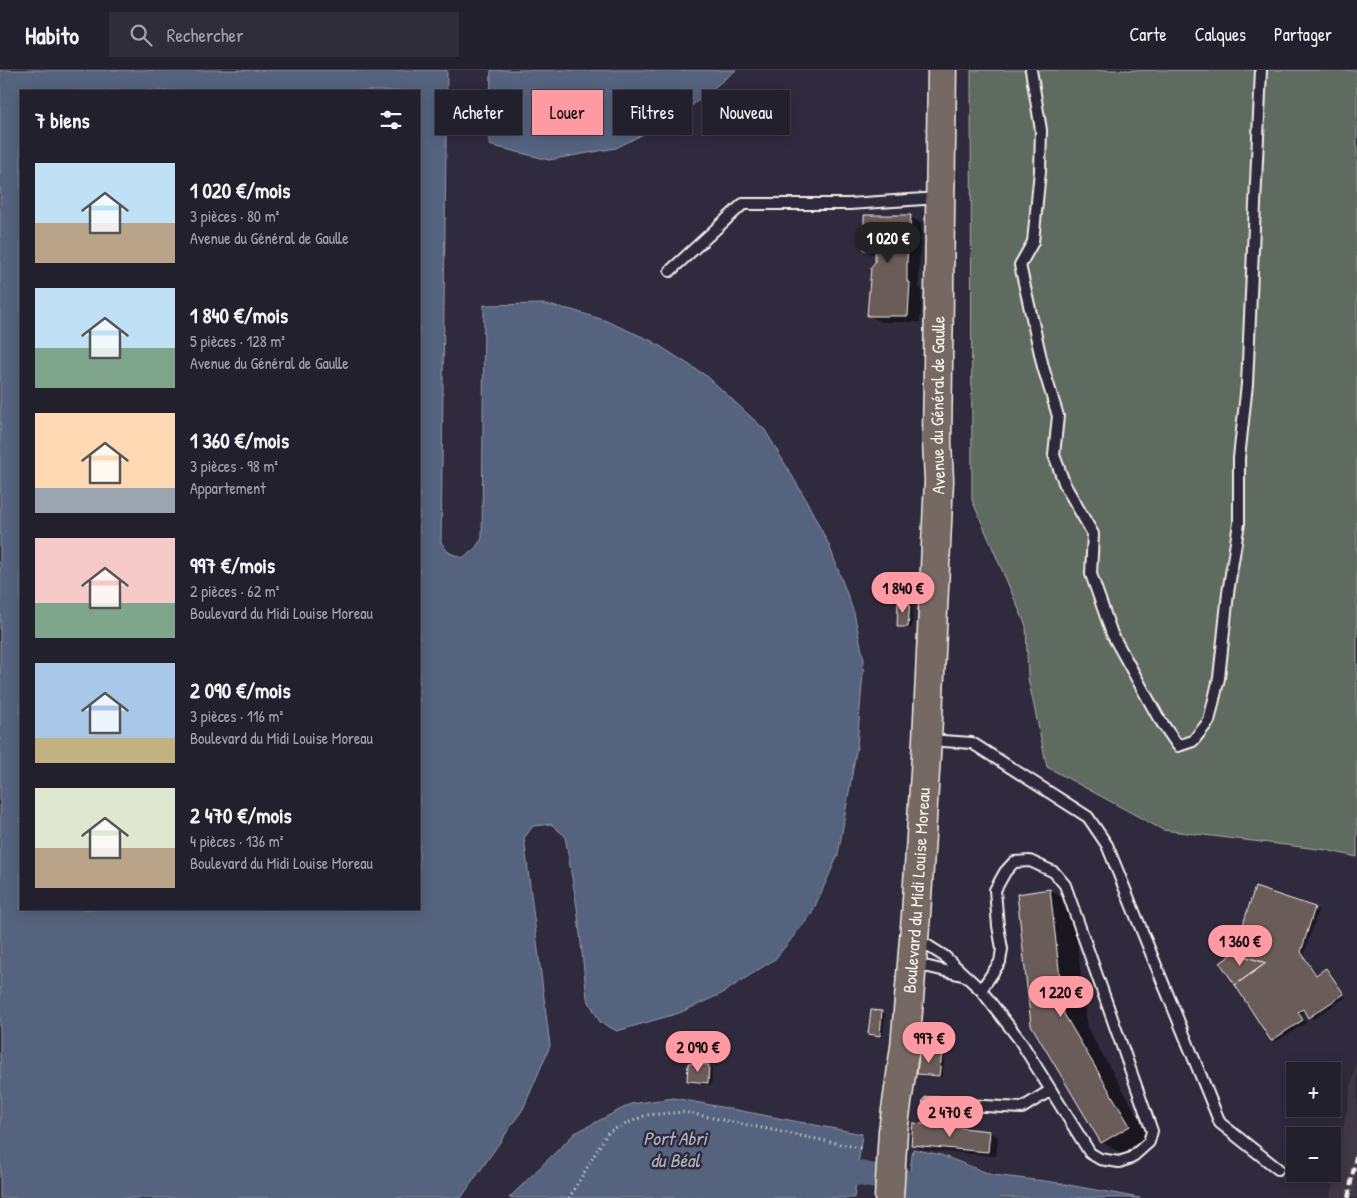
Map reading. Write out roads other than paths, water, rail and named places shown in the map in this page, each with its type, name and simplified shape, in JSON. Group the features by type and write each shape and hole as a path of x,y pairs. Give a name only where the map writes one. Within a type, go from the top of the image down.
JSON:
{"main road":[{"name":"Avenue du Général de Gaulle","path":"927,740 939,480 937,442 942,70"},
{"name":"Boulevard du Midi Louise Moreau","path":"889,1198 894,1131 905,1047 912,966 927,740"}],"lane":[{"path":"1031,70 1041,130 1040,171 1033,242 1020,265 1043,367 1058,416 1054,455 1065,485 1093,534 1091,574 1112,634 1158,717 1178,746 1193,742 1209,721 1219,678 1228,593 1239,523 1240,458 1247,384 1262,70"},
{"path":"670,271 743,204 849,204 940,198"},
{"path":"927,740 972,743 1088,817 1107,846 1220,1123 1278,1169"},
{"path":"914,938 944,956 981,990 1020,1039 1090,1153 1100,1159 1119,1162 1131,1158 1149,1142 1152,1131 1066,885 1054,872 1030,861 1014,862 1004,872 995,890 1002,949 1000,962 981,990"},
{"path":"912,966 929,967 966,976"},
{"path":"929,1103 1022,1108 1051,1090"}],"water":[{"path":"0,70 447,70 447,90 435,90 435,135 446,135 441,542 448,552 462,558 474,550 482,538 484,305 544,304 604,320 652,341 708,377 765,430 804,496 829,545 854,613 864,660 857,746 838,855 811,915 775,959 721,994 679,1013 617,1031 600,1022 587,998 577,907 565,836 551,824 533,826 524,838 550,1046 523,1109 461,1198 0,1198"},
{"path":"491,70 736,70 711,90 702,90 702,97 692,106 692,90 613,90 613,135 642,135 616,148 549,160 489,145 489,135 522,135 522,90 490,90"},
{"name":"Port Abri du Béal","path":"674,1098 862,1134 854,1198 509,1198 575,1133 631,1104"},
{"path":"913,1149 941,1155 993,1175 1052,1182 1140,1198 906,1198"}],"waterway":[{"path":"857,1173 988,1198"}],"railway":[{"path":"1348,1198 1357,1151"}]}
